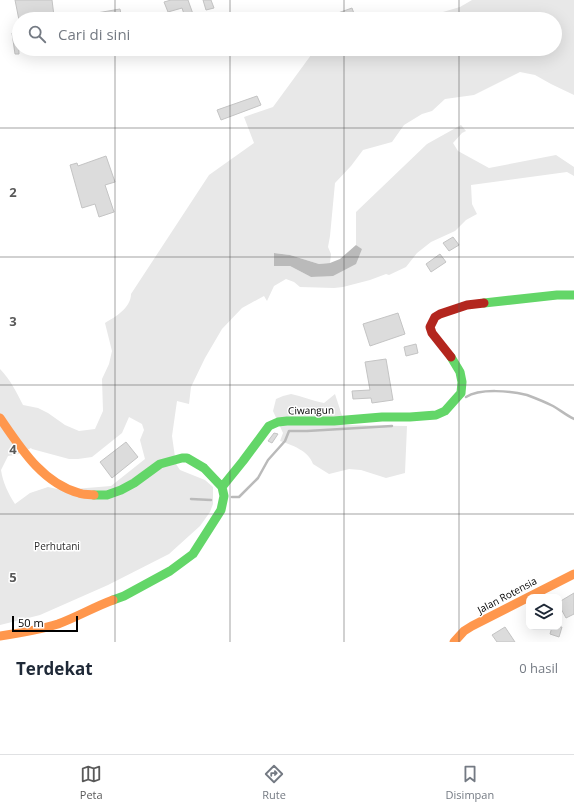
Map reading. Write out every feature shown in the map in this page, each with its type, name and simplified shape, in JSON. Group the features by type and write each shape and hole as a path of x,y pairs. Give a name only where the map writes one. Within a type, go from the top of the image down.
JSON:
{"street":[{"name":"Ciwangun","path":"222,487 244,461 269,426 278,422 410,417 436,415 445,411 456,400 461,392 462,382 460,372 455,363 432,333 430,327 435,317 440,314 467,305 574,294"},
{"path":"0,418 21,448 46,475 67,489 80,494 107,495 134,483 160,464 175,459 187,458 204,468 222,487 224,496 218,517 193,554 170,571 124,596 57,624 32,631 0,636"},
{"name":"Jalan Rotensia","path":"454,642 472,626 574,574"}],"green space":[{"name":"Perhutani","path":"472,0 574,0 574,95 535,75 520,72 474,95 445,99 432,111 422,114 404,125 392,142 363,150 351,166 335,183 328,247 331,254 330,263 319,264 290,255 275,253 274,266 290,266 311,277 333,275 362,249 356,245 356,212 427,144 461,125 466,131 462,133 453,143 458,151 489,168 556,155 574,167 574,176 567,172 471,185 472,204 477,214 466,220 455,231 431,242 417,253 406,267 389,275 386,274 370,280 334,288 300,287 294,282 286,279 274,286 267,301 264,296 242,308 222,329 205,358 191,387 189,404 177,401 172,436 176,464 180,470 205,480 213,487 213,504 210,512 200,526 169,554 108,585 40,615 0,625 0,369 16,391 23,405 38,408 65,425 79,431 95,429 103,411 102,379 109,364 112,351 105,323 122,312 128,304 131,294 209,175 254,143 244,117 273,107 310,56 562,56 562,12 443,12 460,7","holes":["129,417 142,424 144,430 140,440 145,459 111,486 62,490 48,487 30,493 15,504 4,484 1,470 8,456 16,455 31,448 69,459 92,457 122,433"]},
{"path":"291,394 324,403 335,394 345,425 407,426 405,473 386,478 361,470 349,469 329,474 313,464 308,455 304,452 280,441 283,433 273,411 276,399"}],"shaded area":[{"path":"356,245 362,249 356,264 333,276 311,277 290,266 274,266 274,253 290,255 319,264 330,263 340,259"}],"building":[{"path":"15,0 52,0 54,12 17,12"},
{"path":"171,0 188,0 192,12 183,12 182,8 168,12 164,2"},
{"path":"203,0 211,0 214,8 206,10"},
{"path":"352,8 353,12 341,12"},
{"path":"120,9 121,12 102,12"},
{"path":"257,96 261,105 221,120 217,110"},
{"path":"106,156 115,182 105,185 114,212 99,217 95,204 82,208 70,165 77,163 78,166"},
{"path":"453,237 459,245 449,251 443,243"},
{"path":"440,254 446,262 431,272 426,264"},
{"path":"398,313 405,334 370,346 363,324"},
{"path":"416,344 418,353 406,356 404,347"},
{"path":"386,359 393,400 372,403 371,398 353,399 352,391 370,390 365,362"},
{"path":"274,433 278,434 272,443 268,441"},
{"path":"126,442 138,457 112,478 100,462"},
{"path":"574,593 574,614 566,618 562,611 562,600"},
{"path":"505,627 515,642 497,642 492,635"},
{"path":"551,630 561,630 559,637 550,634"}],"waterway":[{"path":"466,397 472,394 487,391 527,395 556,408 574,419"},
{"path":"232,497 239,497 258,478 268,460 285,441 289,431 392,426"},
{"path":"191,499 211,500"}],"traffic: fast":[{"path":"484,303 557,295 574,295"},
{"path":"222,487 269,426 278,422 410,417 436,415 445,411 461,393 462,382 460,372 451,357"},
{"path":"94,495 107,495 121,490 134,483 160,464 187,458 204,468 222,487 224,496 221,510 193,554 170,571 124,596 113,600"}],"traffic: slow":[{"path":"0,418 24,452 43,473 66,488 81,494 94,495"},
{"path":"454,642 464,631 472,626 574,574"},
{"path":"0,636 37,630 58,624 113,600"}],"traffic: jam":[{"path":"451,357 432,333 430,327 435,317 467,305 484,303"}]}
